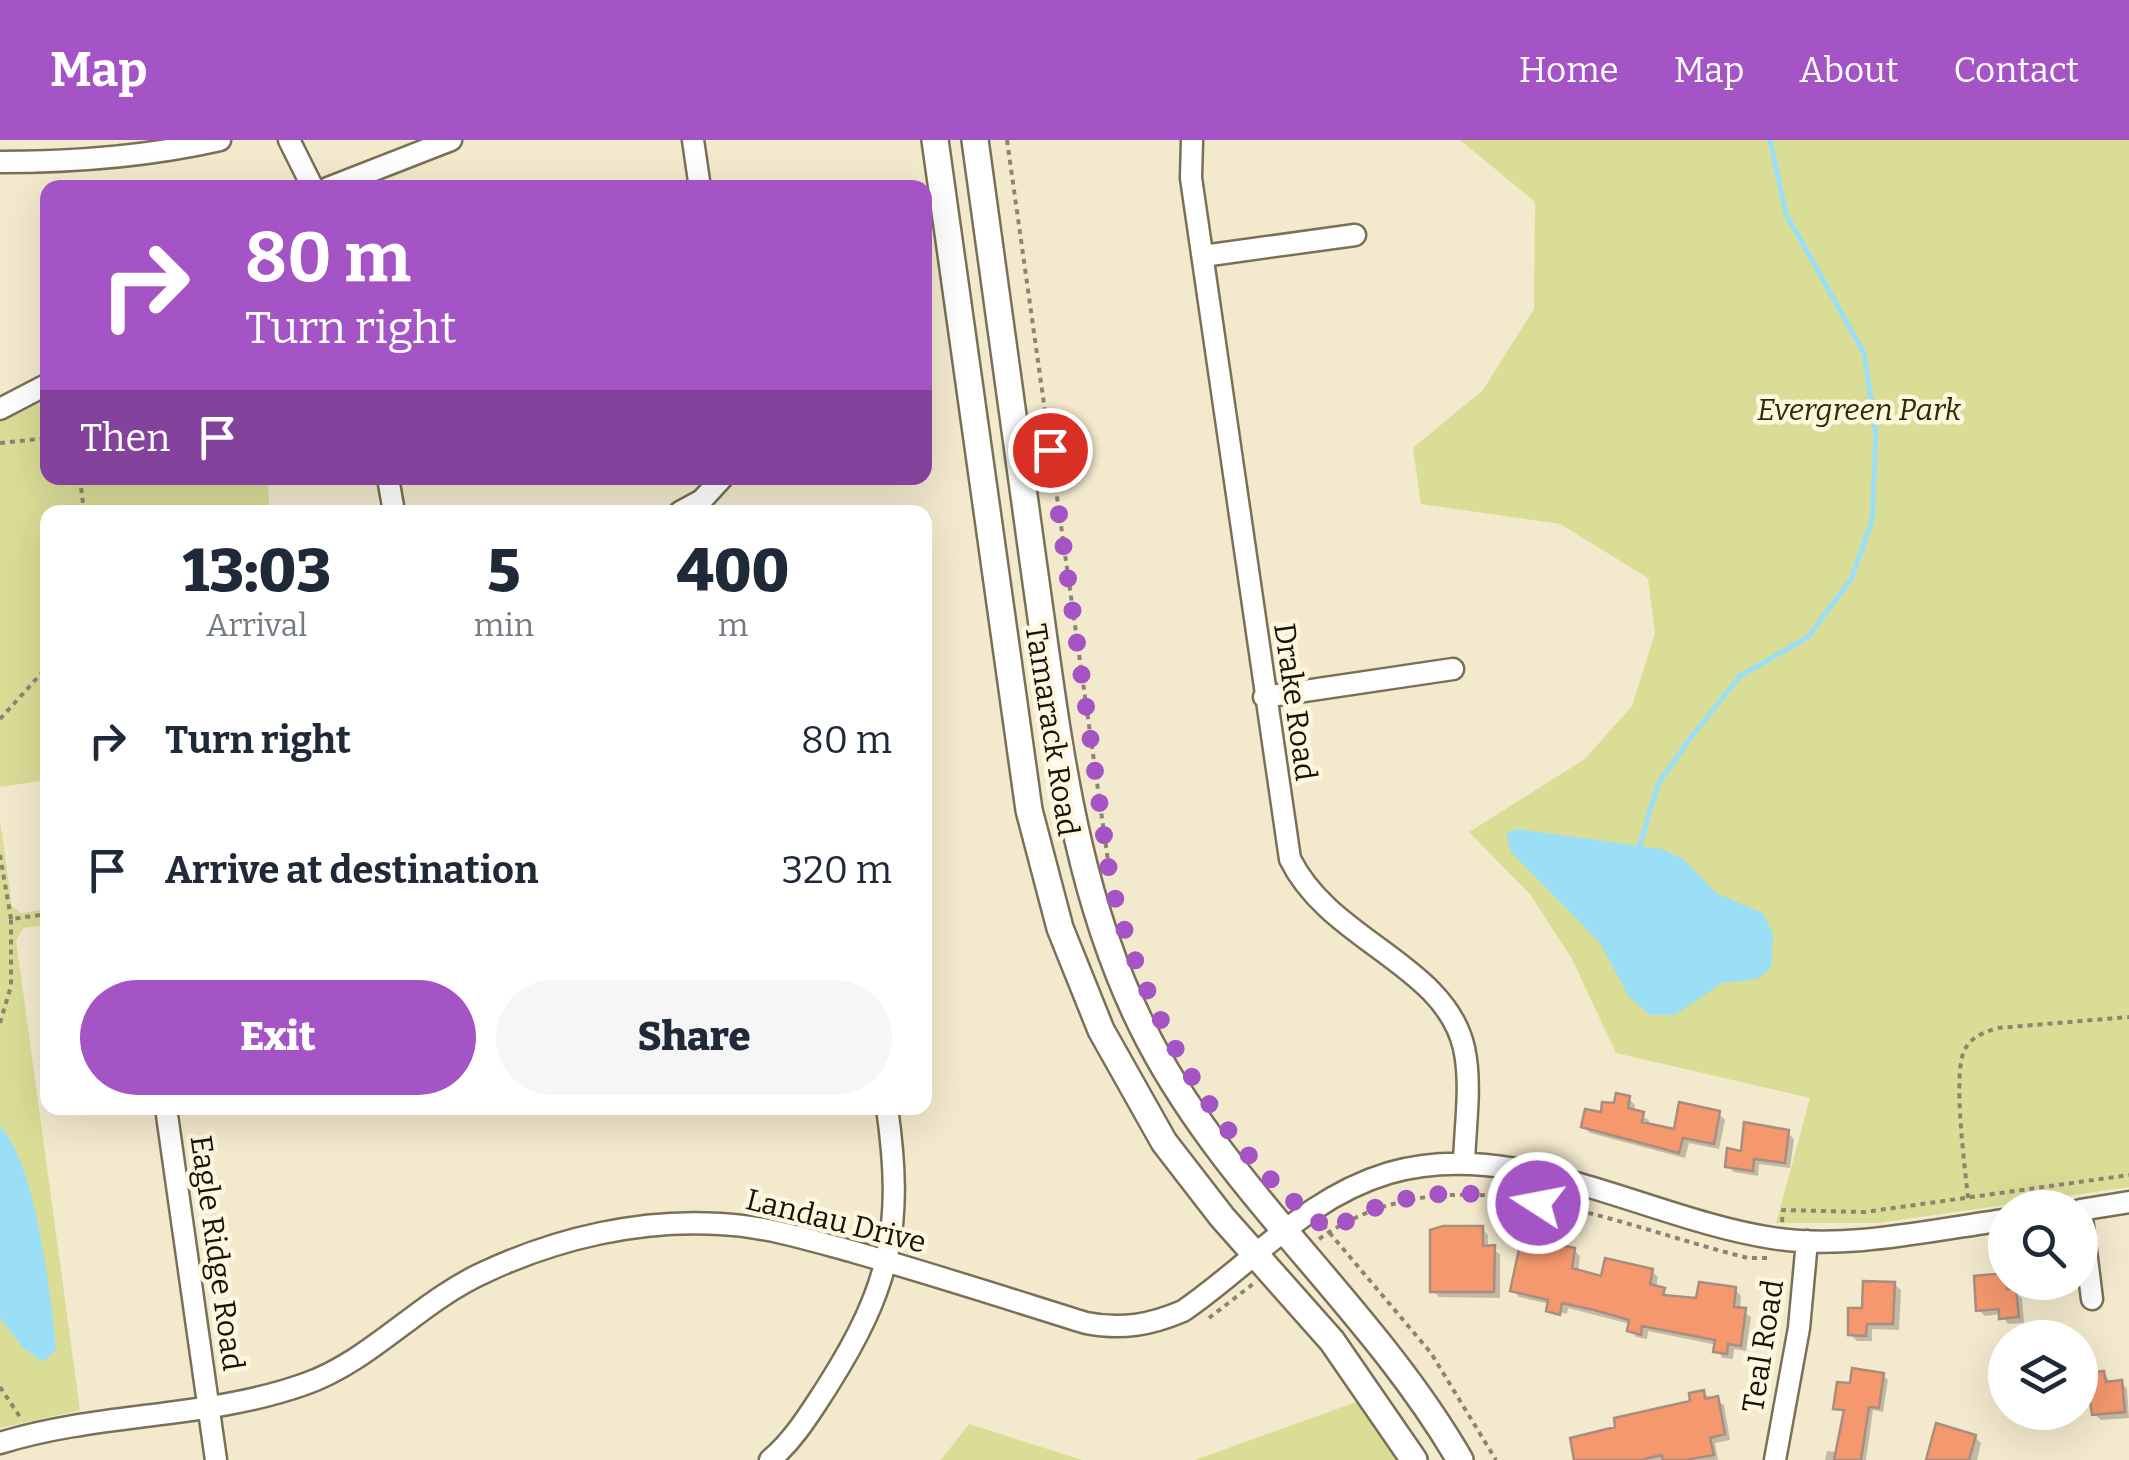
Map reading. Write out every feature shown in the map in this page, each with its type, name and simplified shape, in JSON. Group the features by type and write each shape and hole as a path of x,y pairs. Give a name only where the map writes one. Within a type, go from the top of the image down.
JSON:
{"street":[{"path":"0,162 76,162 174,151 220,140"},
{"path":"289,140 308,180"},
{"path":"348,180 451,140"},
{"path":"693,140 699,180"},
{"name":"Tamarack Road","path":"935,140 1029,810 1047,885 1077,974 1116,1060 1164,1142 1254,1253 1332,1340 1414,1460"},
{"name":"Tamarack Road","path":"975,140 1062,764 1084,872 1112,959 1158,1056 1195,1117 1282,1229 1396,1360 1460,1460"},
{"name":"Drake Road","path":"1178,140 1191,178 1203,256 1285,840 1299,878 1326,911 1432,991 1457,1027 1467,1070 1464,1163"},
{"name":"Drake Road","path":"1191,178 1192,140"},
{"path":"1203,256 1355,235"},
{"path":"0,409 40,388"},
{"path":"693,505 716,485"},
{"path":"1264,697 1453,669"},
{"name":"Eagle Ridge Road","path":"167,1115 216,1460"},
{"path":"770,1460 797,1433 852,1348 887,1262 897,1200 888,1115"},
{"name":"Landau Drive","path":"0,1443 84,1423 208,1408 309,1383 352,1360 426,1304 483,1272 578,1238 671,1223 723,1224 783,1233 1086,1323 1123,1328 1183,1310 1305,1212 1389,1173 1464,1163 1534,1172 1706,1226 1807,1240 1865,1239 1988,1222"},
{"path":"2098,1207 2129,1202"},
{"name":"Teal Road","path":"1775,1460 1800,1328 1807,1240"}],"path":[{"path":"1007,140 1110,878"},
{"path":"0,443 40,439"},
{"path":"0,718 40,675"},
{"path":"0,855 11,919 11,986 0,1023"},
{"path":"11,919 40,915"},
{"path":"1968,1198 1958,1072 1967,1045 1982,1032 1998,1028 2129,1017"},
{"path":"1783,1210 1865,1212 2129,1175"},
{"path":"1331,1231 1374,1208 1429,1194 1463,1192 1538,1203 1748,1258 1780,1257"},
{"path":"1305,1212 1331,1231 1431,1352 1496,1460"},
{"path":"0,1387 22,1420"}],"green space":[{"name":"Evergreen Park","path":"1460,140 2129,140 2129,1187 2098,1191 1988,1190 1988,1207 1878,1223 1776,1223 1810,1098 1616,1053 1572,959 1530,894 1469,832 1585,759 1632,706 1655,633 1648,578 1560,524 1421,504 1413,448 1483,390 1534,309 1535,202"},
{"path":"40,403 40,485 268,485 269,505 40,505 40,781 0,787 0,422"},
{"path":"0,819 12,906 21,913 40,910 40,926 23,928 16,940 80,1410 0,1428"},
{"path":"1362,1400 1401,1460 1195,1460"},
{"path":"969,1424 1082,1460 941,1460"}],"water":[{"path":"1516,829 1662,849 1683,859 1716,893 1763,913 1773,934 1771,967 1758,979 1722,983 1674,1015 1650,1015 1629,997 1600,943 1511,852 1506,834"},
{"path":"0,1126 23,1169 40,1232 56,1349 44,1362 24,1349 0,1318"}],"building":[{"path":"1616,1093 1630,1096 1628,1108 1644,1112 1642,1122 1674,1129 1679,1102 1720,1111 1714,1144 1683,1138 1679,1153 1581,1127 1585,1109 1601,1112 1602,1102 1614,1103"},
{"path":"1744,1122 1789,1130 1785,1163 1754,1159 1753,1171 1725,1167 1727,1148 1741,1151"},
{"path":"1443,1226 1483,1226 1483,1246 1495,1245 1494,1292 1430,1292 1430,1230"},
{"path":"1527,1238 1575,1248 1572,1268 1601,1276 1605,1258 1653,1269 1650,1284 1665,1288 1663,1295 1696,1298 1699,1282 1736,1287 1734,1307 1746,1308 1741,1346 1728,1344 1727,1354 1713,1352 1715,1340 1642,1326 1641,1335 1627,1331 1629,1320 1594,1310 1562,1303 1560,1315 1546,1311 1548,1300 1510,1291 1519,1249 1525,1249"},
{"path":"1988,1275 1988,1300 2017,1300 2019,1317 1999,1319 1999,1309 1976,1311 1974,1276"},
{"path":"1863,1281 1895,1282 1893,1324 1867,1324 1866,1336 1848,1335 1848,1308 1862,1308"},
{"path":"1852,1368 1884,1373 1879,1408 1869,1407 1861,1460 1834,1460 1844,1410 1833,1409 1837,1382 1850,1383"},
{"path":"2104,1371 2106,1382 2122,1380 2125,1412 2098,1414 2098,1372"},
{"path":"1704,1390 1705,1399 1718,1396 1725,1434 1710,1438 1714,1455 1685,1460 1663,1460 1662,1455 1640,1460 1574,1460 1570,1438 1615,1427 1614,1418 1690,1401 1689,1393"},
{"path":"1936,1423 1976,1435 1969,1460 1926,1460"}],"waterway":[{"path":"1640,845 1658,784 1689,740 1740,676 1808,637 1851,579 1872,521 1876,434 1864,353 1786,214 1770,140"}],"route":[{"path":"1050,450 1110,878 1120,920 1152,1000 1223,1120 1282,1194 1331,1231 1374,1208 1429,1194 1491,1194 1538,1203"}]}
